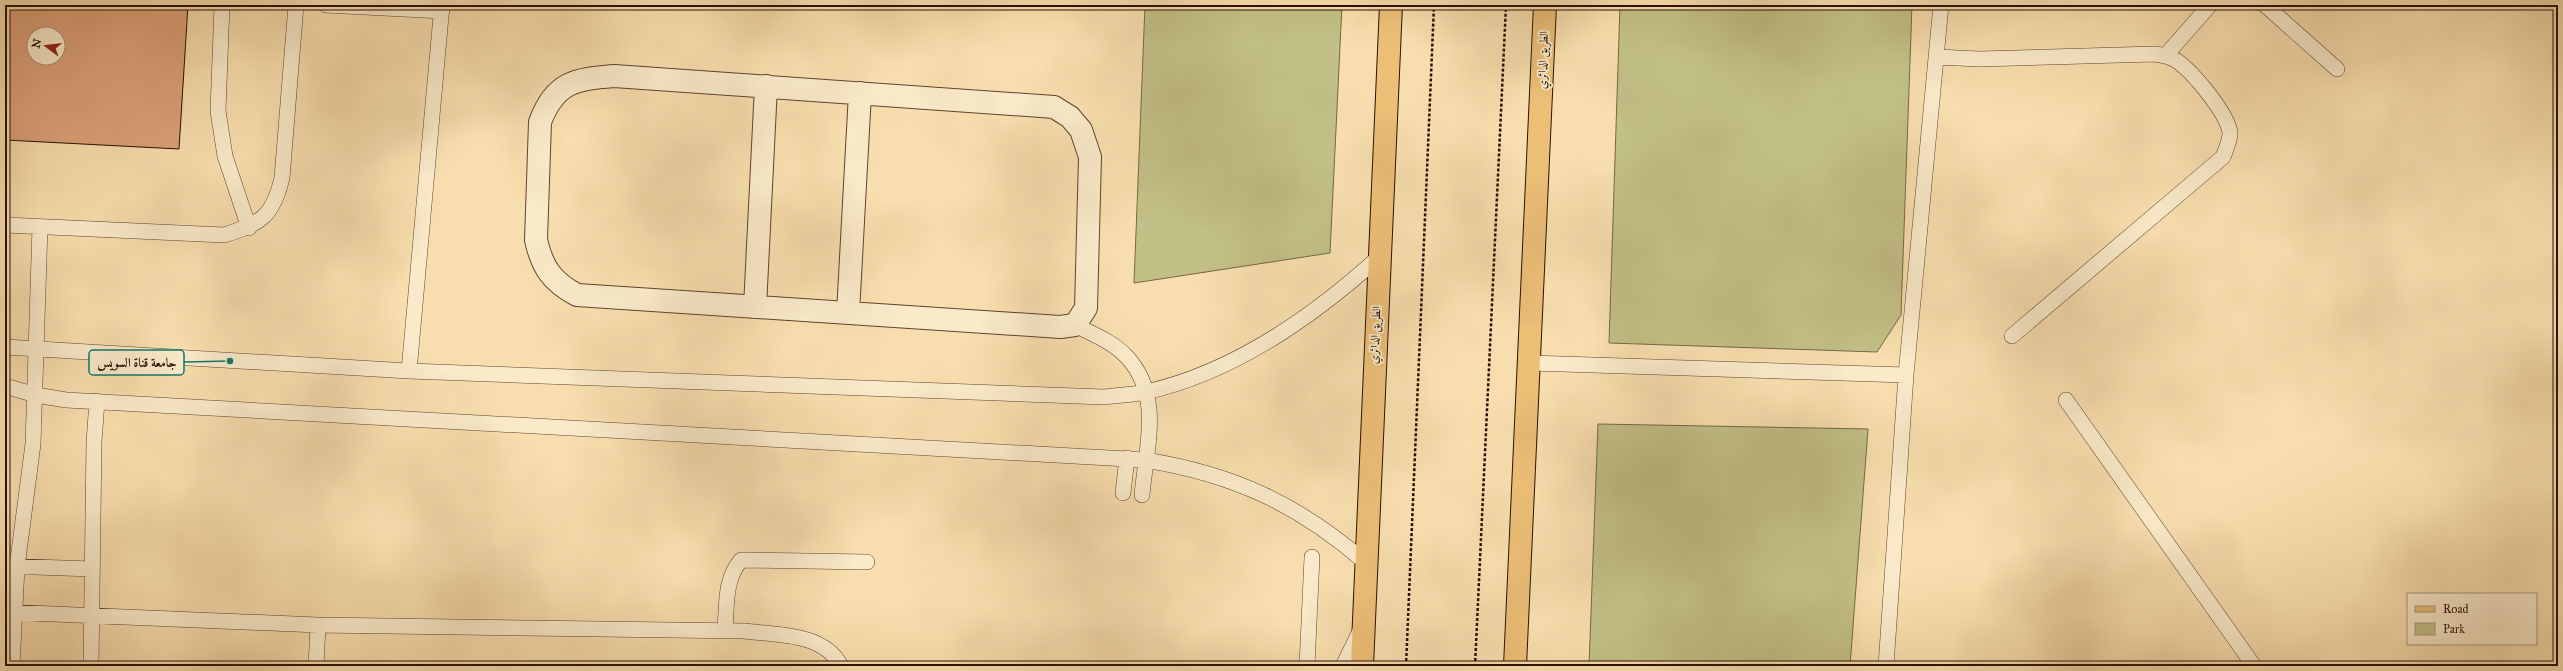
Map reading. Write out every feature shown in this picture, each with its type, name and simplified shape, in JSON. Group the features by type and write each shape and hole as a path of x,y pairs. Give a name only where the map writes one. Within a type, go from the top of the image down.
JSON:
{"main road":[{"name":"الطريق الدائري","path":"1362,666 1365,562 1391,5"},
{"name":"الطريق الدائري","path":"1515,666 1530,363 1545,5"}],"street":[{"path":"614,76 766,86 1033,104 1054,107 1070,117 1081,130 1090,157 1086,308 1075,325 1060,327 577,295 561,287 549,275 540,258 536,240 540,122 545,108 565,86 589,77 614,76"},
{"path":"756,307 766,86"},
{"path":"848,313 860,93"}],"lane":[{"path":"222,5 218,111 225,156 249,228"},
{"path":"5,225 224,235 249,228 264,218 277,200 282,178 296,5"},
{"path":"326,5 442,8 409,371"},
{"path":"1886,666 1906,375 1941,5"},
{"path":"2166,55 2210,5"},
{"path":"2265,5 2337,69"},
{"path":"1937,57 1979,59 2154,54 2166,55 2177,61 2186,69 2222,111 2230,134 2223,157 2012,336"},
{"path":"12,666 10,612 11,567 33,444 36,395 40,227"},
{"path":"5,346 409,371 1104,397 1147,392 1199,374 1255,348 1295,325 1338,294 1379,258"},
{"path":"1075,325 1109,342 1127,357 1141,375 1147,392 1151,426 1145,460 1142,495"},
{"path":"1530,363 1906,375"},
{"path":"5,386 36,395 97,402 1145,460 1186,466 1264,493 1300,513 1334,536 1365,562"},
{"path":"2066,400 2254,666"},
{"path":"91,666 94,442 97,402"},
{"path":"1123,493 1128,458"},
{"path":"1307,666 1312,557"},
{"path":"726,630 728,587 732,571 741,560 867,562"},
{"path":"11,567 92,569"},
{"path":"10,612 318,625 726,630 805,638 835,654 842,666"},
{"path":"1342,666 1364,623"},
{"path":"316,666 318,625"}],"path":[{"path":"1406,666 1434,5"},
{"path":"1475,666 1506,5"}],"green space":[{"path":"1145,5 1342,5 1330,253 1134,283"},
{"path":"1620,5 1912,5 1901,315 1877,352 1609,343"},
{"path":"1598,424 1868,429 1850,666 1589,666"}],"building":[{"path":"5,5 188,5 179,149 5,140"}],"place":[{"name":"جامعة قناة السويس","path":"230,361"}]}
